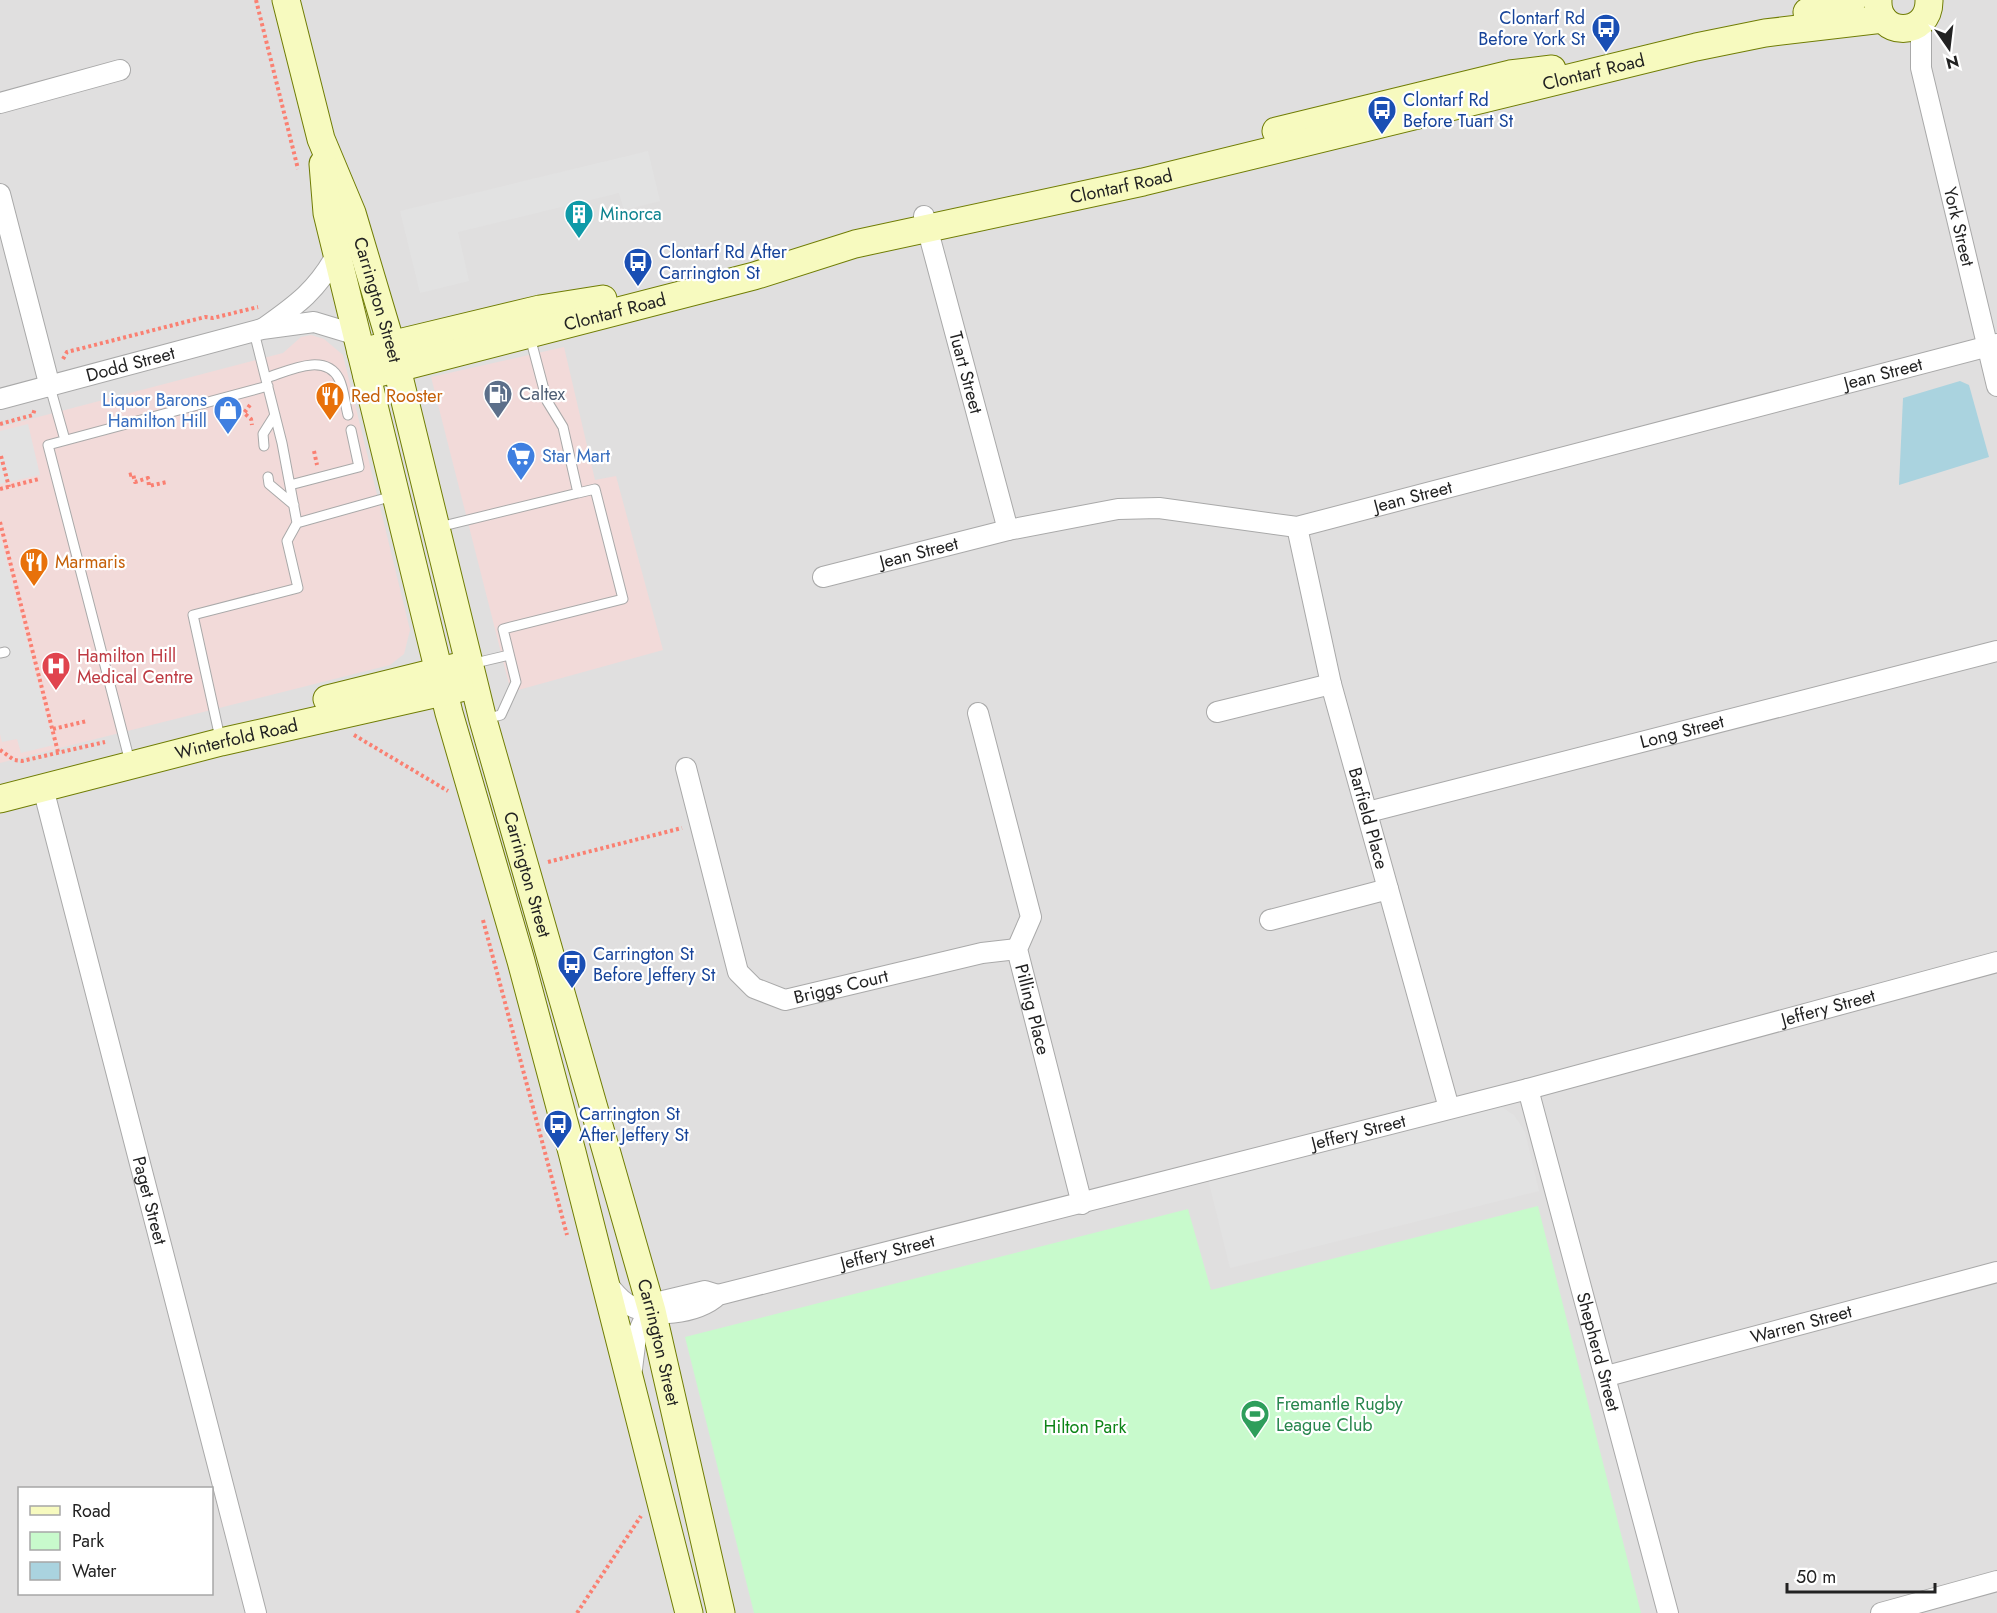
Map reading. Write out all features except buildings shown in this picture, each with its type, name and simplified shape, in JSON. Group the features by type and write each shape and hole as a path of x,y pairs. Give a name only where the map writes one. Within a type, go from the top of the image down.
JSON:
{"main road":[{"name":"Carrington Street","path":"286,0 321,139 352,213 394,357 483,720 652,1311 718,1612"},
{"name":"Clontarf Road","path":"362,354 394,357 530,334 586,317 763,274 925,222 1152,169 1221,145 1510,74 1604,61 1626,55 1669,36 1700,28 1805,12 1853,0"},
{"name":"Clontarf Road","path":"394,357 557,306 612,298 680,283 794,245 1143,182 1765,33 1885,16 1911,29 1930,8"},
{"name":"Carrington Street","path":"321,139 327,213 441,682 527,983 689,1613"},
{"name":"Winterfold Road","path":"0,781 121,752 219,735 471,674"},
{"name":"Winterfold Road","path":"0,799 43,788 121,752"}],"street":[{"name":"York Street","path":"1921,68 1930,8"},
{"name":"York Street","path":"1885,16 1921,68 1992,346 1997,386"},
{"path":"0,103 120,70"},
{"path":"0,194 44,394"},
{"name":"Tuart Street","path":"925,222 1008,530"},
{"name":"Dodd Street","path":"258,331 300,303 322,280 337,254"},
{"name":"Dodd Street","path":"0,399 44,394 258,331 314,322 362,354"},
{"name":"Jean Street","path":"823,578 1008,530 1139,507 1297,527 1992,346"},
{"name":"Barfield Place","path":"1297,527 1331,684 1449,1108"},
{"name":"Long Street","path":"1368,812 1997,651"},
{"path":"1217,712 1331,684"},
{"name":"Pilling Place","path":"978,713 1031,917 1017,950 1082,1204"},
{"name":"Briggs Court","path":"686,768 738,972 754,988 785,1000 982,953 1017,950"},
{"name":"Paget Street","path":"43,788 256,1613"},
{"path":"1270,920 1388,889"},
{"name":"Jeffery Street","path":"604,1280 627,1304 665,1314 679,1311 708,1304 718,1295 1528,1089 1997,962"},
{"name":"Shepherd Street","path":"1528,1089 1607,1376 1668,1613"},
{"name":"Warren Street","path":"1607,1376 1997,1272"},
{"path":"630,1382 636,1337 652,1311"},
{"path":"1881,1613 1996,1585"}],"lane":[{"path":"219,735 193,615 298,588 287,541 297,523 258,331"},
{"path":"530,334 547,401 563,427 578,493"},
{"path":"121,752 48,445 247,392 312,365 327,367 339,379 348,415"},
{"path":"44,394 65,440"},
{"path":"264,443 263,434 275,415"},
{"path":"290,485 359,467 351,430"},
{"path":"268,477 269,484 294,505"},
{"path":"436,528 595,489 623,599 503,629 516,682 501,715 483,720"},
{"path":"297,523 395,496"},
{"path":"471,674 509,655"}],"path":[{"path":"256,0 301,179"},
{"path":"61,362 67,352 266,304"},
{"path":"247,392 250,404 244,413 251,418 255,441 264,443"},
{"path":"0,424 33,415 44,394"},
{"path":"1,456 9,487"},
{"path":"129,475 133,474 135,482 148,478 150,486 167,482"},
{"path":"0,489 39,479"},
{"path":"0,522 58,752"},
{"path":"52,729 87,721"},
{"path":"350,733 455,795"},
{"path":"0,750 14,760 22,761 58,752 121,752"},
{"path":"548,862 700,823"},
{"path":"482,915 569,1242"},
{"path":"638,1504 643,1527"},
{"path":"577,1613 640,1516"}],"shaded area":[{"path":"0,0 1997,0 1997,1613 0,1613"},
{"path":"648,151 660,201 624,210 619,193 458,232 469,281 420,293 400,211"},
{"path":"311,335 324,339 343,355 410,630 404,654 390,665 0,763 0,427 283,353 301,337"},
{"path":"564,347 595,480 616,476 663,650 511,692 431,377"},
{"path":"28,424 40,475 0,484 0,431"},
{"path":"0,534 54,745 21,753 17,739 2,742 0,734"},
{"path":"1500,1106 1514,1115 1525,1132 1539,1191 1230,1268 1207,1175"}],"green space":[{"name":"Hilton Park","path":"1538,1206 1641,1613 754,1613 685,1337 1188,1209 1211,1290"}],"water":[{"path":"1960,381 1969,385 1989,457 1899,485 1903,398"}],"place":[{"name":"Clontarf Rd Before York St","path":"1606,54"},
{"name":"Clontarf Rd Before Tuart St","path":"1382,136"},
{"name":"Minorca","path":"579,240"},
{"name":"Clontarf Rd After Carrington St","path":"638,288"},
{"name":"Caltex","path":"498,420"},
{"name":"Red Rooster","path":"330,422"},
{"name":"Liquor Barons Hamilton Hill","path":"228,436"},
{"name":"Star Mart","path":"521,482"},
{"name":"Marmaris","path":"34,588"},
{"name":"Hamilton Hill Medical Centre","path":"56,692"},
{"name":"Carrington St Before Jeffery St","path":"572,990"},
{"name":"Carrington St After Jeffery St","path":"558,1150"},
{"name":"Fremantle Rugby League Club","path":"1255,1440"}]}
